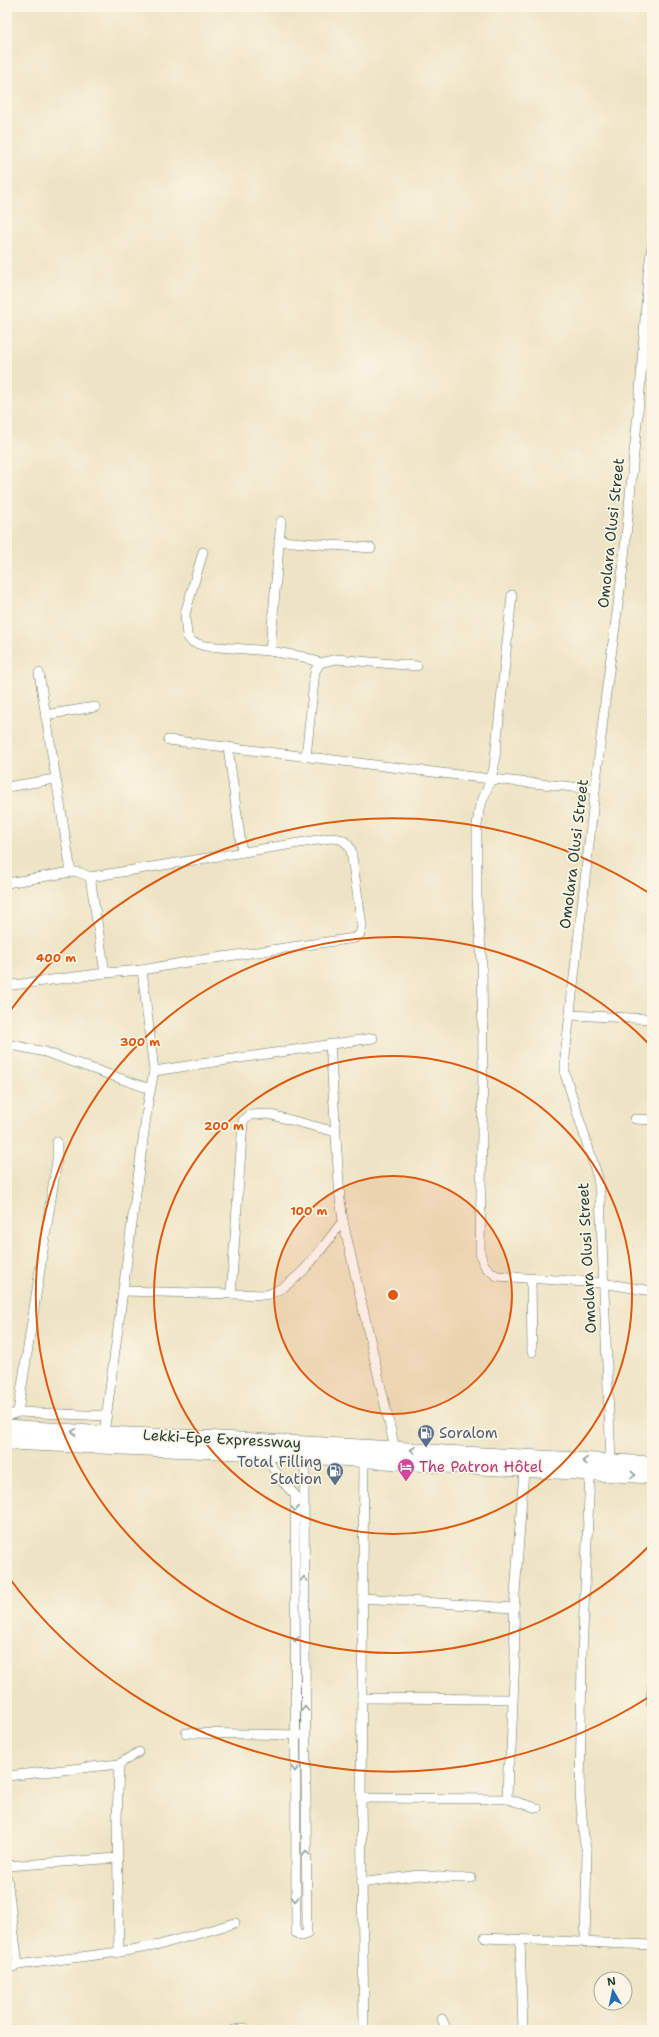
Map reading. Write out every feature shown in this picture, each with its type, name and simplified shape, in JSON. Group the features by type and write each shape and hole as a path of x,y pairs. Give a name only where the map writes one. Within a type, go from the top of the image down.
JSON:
{"highway":[{"name":"Lekki-Epe Expressway","path":"7,1426 104,1434 395,1448 444,1454 652,1464"},
{"name":"Lekki-Epe Expressway","path":"7,1442 263,1453 590,1474 652,1476"}],"street":[{"name":"Omolara Olusi Street","path":"611,1462 598,1178 565,1074 570,1015 623,568 652,246"},
{"path":"270,651 281,522"},
{"path":"279,541 371,548"},
{"path":"203,552 185,614 187,636 192,642 205,646 270,651 320,663 336,659 417,666"},
{"path":"512,595 507,654 491,779 479,809 477,826 477,900 482,963 483,1060 480,1252 482,1263 487,1270 497,1276 602,1283 652,1291"},
{"path":"306,757 315,671 320,663"},
{"path":"39,673 71,872"},
{"path":"45,715 95,707"},
{"path":"168,740 491,779 596,789"},
{"path":"228,747 242,852"},
{"path":"7,787 55,779"},
{"path":"7,883 71,872 90,877 330,838 340,838 348,843 351,850 362,926 360,934 355,938 187,962 142,970 12,984"},
{"path":"90,877 106,973"},
{"path":"104,1434 150,1089 154,1071 142,970"},
{"path":"570,1015 652,1019"},
{"path":"154,1071 373,1038"},
{"path":"7,1044 45,1052 150,1089"},
{"path":"330,1044 343,1221 395,1448"},
{"path":"231,1294 243,1121 250,1115 268,1114 336,1132"},
{"path":"635,1119 652,1120"},
{"path":"18,1412 57,1160 58,1142"},
{"path":"123,1291 266,1295 279,1292 295,1279 343,1221"},
{"path":"531,1279 532,1352"},
{"path":"7,1416 18,1412 107,1416"},
{"path":"263,1453 281,1480 294,1495 300,1552 305,1735 307,1934 301,1936 296,1933 295,1735 300,1552 306,1456"},
{"path":"364,1459 360,1798 364,2030"},
{"path":"507,1799 508,1766 511,1757 512,1699 515,1654 514,1608 524,1470"},
{"path":"584,1943 587,1852 584,1839 580,1794 582,1655 590,1474"},
{"path":"363,1598 514,1608"},
{"path":"651,1702 652,1687"},
{"path":"362,1698 512,1699"},
{"path":"186,1734 305,1735"},
{"path":"7,1776 119,1764 139,1752"},
{"path":"119,1764 117,1820 119,1952"},
{"path":"360,1798 507,1799 537,1808"},
{"path":"7,1866 118,1858"},
{"path":"361,1883 419,1875 471,1878"},
{"path":"7,1878 8,1902 18,1965"},
{"path":"7,1969 18,1965 119,1952 159,1945 235,1923"},
{"path":"485,1938 652,1945"},
{"path":"520,1939 523,2030"},
{"path":"442,2019 447,2030"},
{"path":"234,2030 245,2028"}],"place":[{"name":"Soralom","path":"426,1448"},
{"name":"The Patron Hôtel","path":"406,1482"},
{"name":"Total Filling Station","path":"335,1486"}]}
